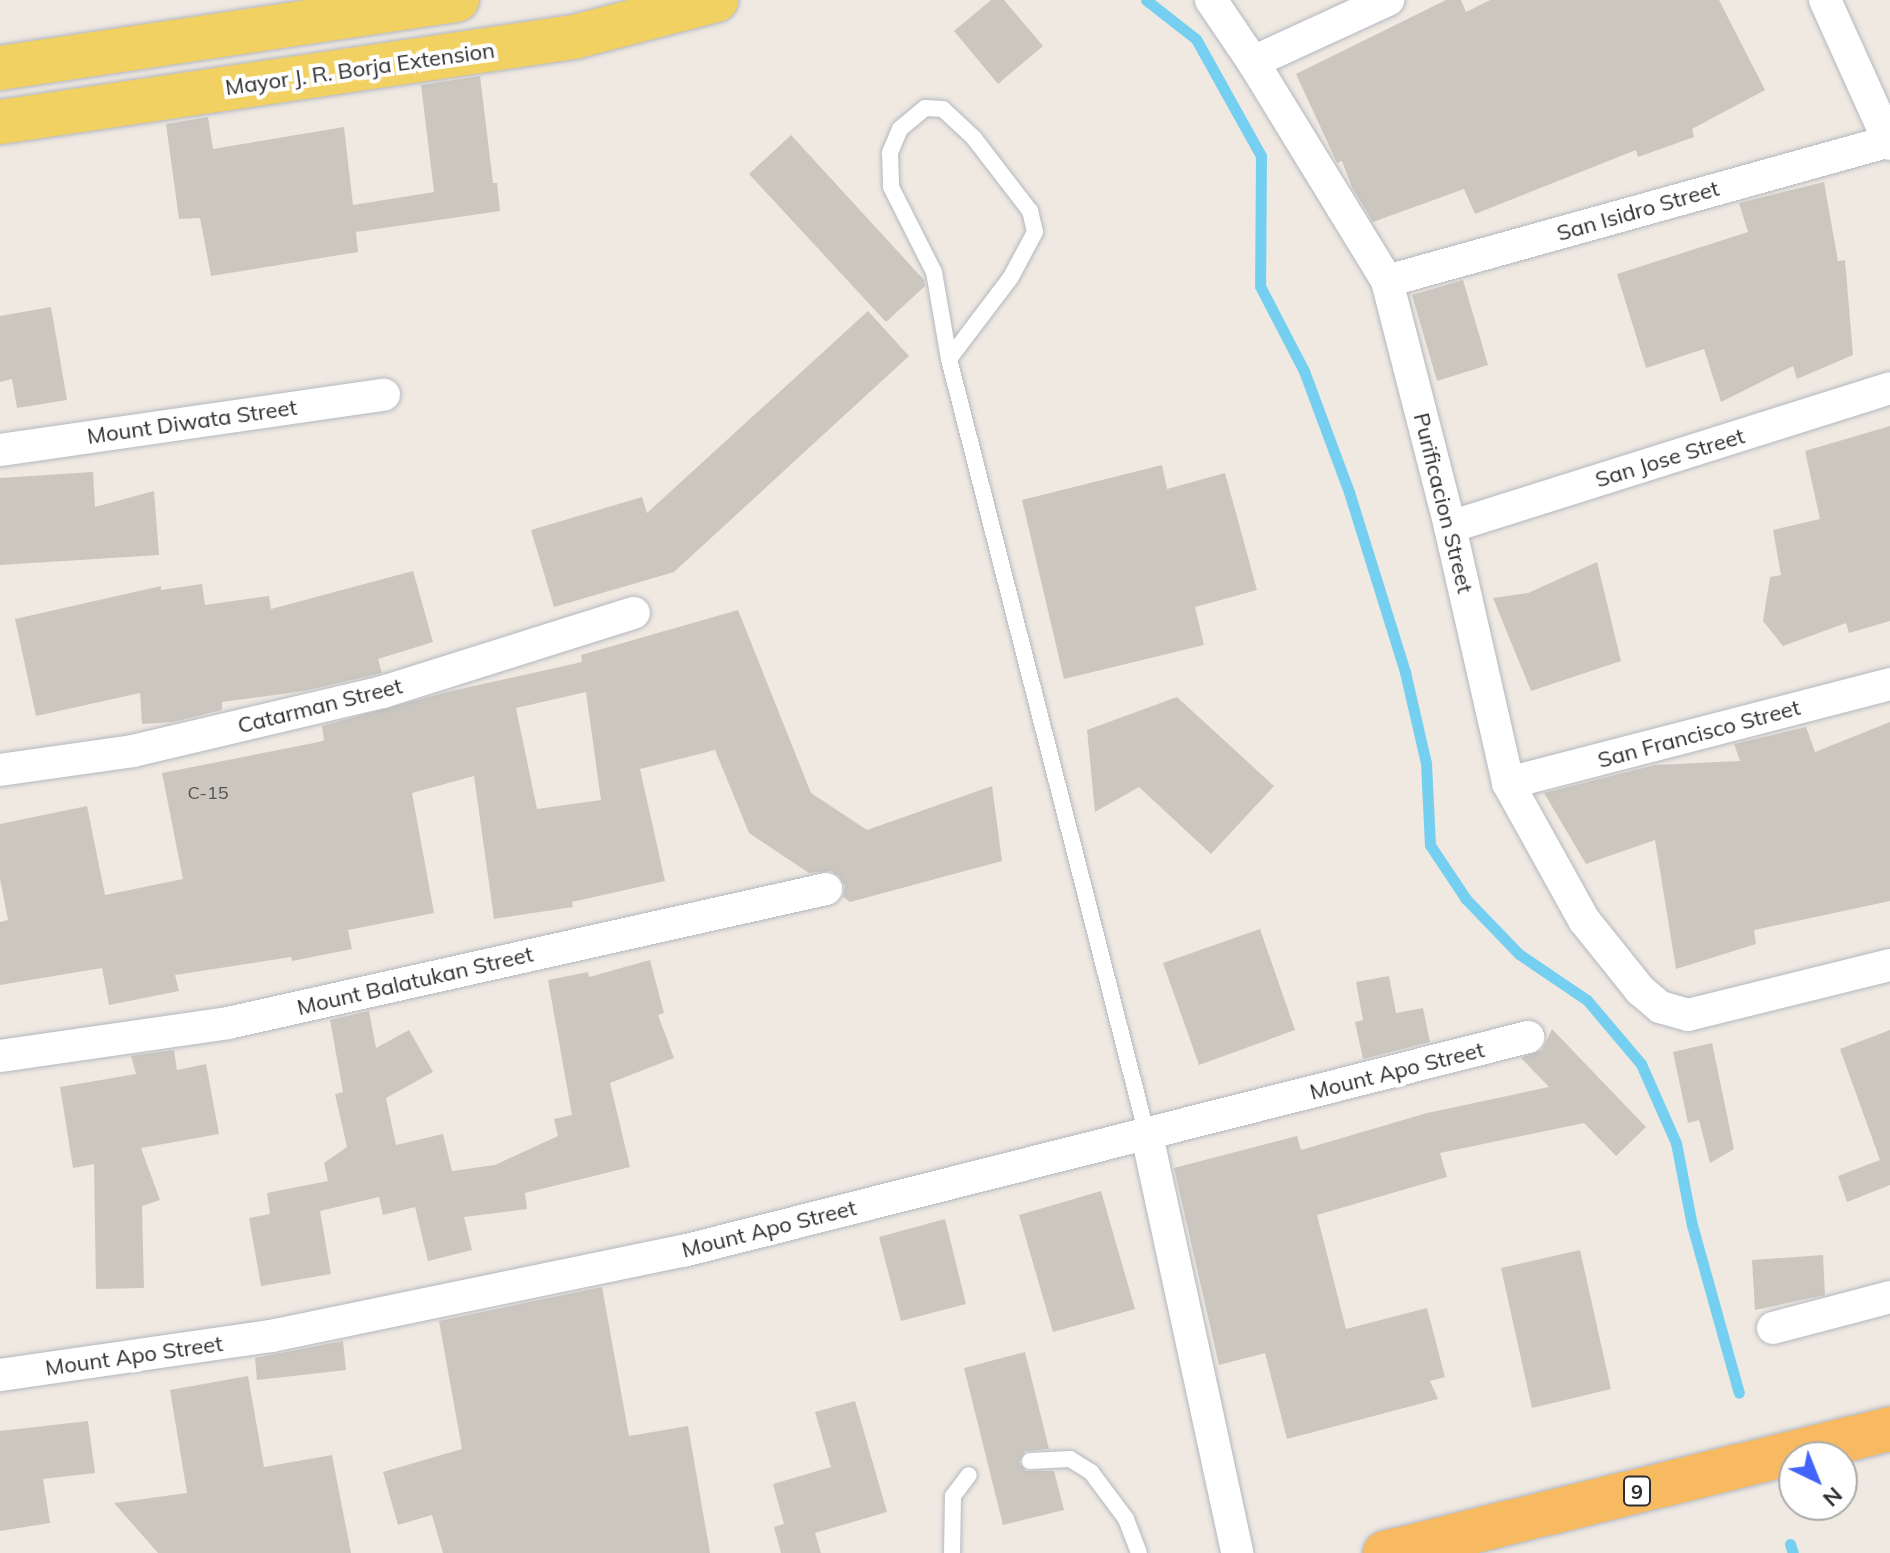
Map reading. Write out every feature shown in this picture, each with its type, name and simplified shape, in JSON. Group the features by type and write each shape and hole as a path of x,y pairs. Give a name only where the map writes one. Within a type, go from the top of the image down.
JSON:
{"highway":[{"name":"9","path":"1385,1553 1890,1429"}],"main road":[{"path":"0,68 457,0"},
{"name":"Mayor J. R. Borja Extension","path":"0,122 574,37 716,0"},
{"path":"265,29 273,81"}],"street":[{"name":"Purificacion Street","path":"1211,0 1253,62 1387,281 1450,527 1508,783 1584,920 1640,990 1660,1007 1688,1015 1890,965"},
{"path":"1253,62 1388,0"},
{"path":"1825,0 1890,142"},
{"name":"San Isidro Street","path":"1387,281 1890,142"},
{"name":"San Jose Street","path":"1450,527 1890,388"},
{"name":"Mount Diwata Street","path":"0,450 384,395"},
{"name":"Catarman Street","path":"0,770 133,751 383,692 634,613"},
{"name":"San Francisco Street","path":"1508,783 1890,684"},
{"name":"Mount Balatukan Street","path":"0,1056 228,1023 826,889"},
{"name":"Mount Apo Street","path":"0,1375 271,1336 638,1260 1147,1135 1528,1037"},
{"path":"1147,1135 1237,1553"},
{"path":"1773,1328 1890,1297"}],"lane":[{"path":"949,359 1011,277 1035,232 1030,211 974,138 943,109 925,108 900,129 890,153 891,187 934,272 949,359 1147,1135"},
{"path":"1030,1461 1070,1459 1091,1472 1126,1519 1139,1553"},
{"path":"952,1553 953,1496 969,1475"}],"building":[{"path":"991,0 1004,0 1043,46 998,84 954,31"},
{"path":"1446,0 1461,0 1466,12 1490,0 1719,0 1765,90 1692,129 1694,137 1638,157 1636,150 1475,214 1464,189 1373,222 1352,187 1342,161 1337,163 1296,74"},
{"path":"480,76 493,183 497,183 500,211 356,232 358,252 211,276 200,218 179,219 166,124 208,117 213,149 344,127 353,205 434,192 421,85"},
{"path":"791,135 924,280 925,286 886,322 749,174"},
{"path":"1824,182 1838,261 1845,260 1853,355 1797,379 1793,366 1721,402 1704,349 1646,368 1617,274 1748,232 1739,203"},
{"path":"1463,280 1488,365 1437,381 1412,295"},
{"path":"51,307 67,400 17,408 12,379 0,382 0,316"},
{"path":"868,311 909,356 674,572 554,607 531,530 642,497 647,513"},
{"path":"1890,426 1890,621 1849,633 1846,623 1783,646 1763,621 1770,577 1781,575 1773,530 1820,519 1805,451"},
{"path":"1162,465 1167,489 1225,473 1257,590 1195,607 1204,645 1064,679 1022,500"},
{"path":"93,472 95,507 154,491 159,555 0,565 0,478"},
{"path":"1597,562 1621,661 1531,691 1493,598 1528,593"},
{"path":"413,571 433,642 378,659 382,673 304,691 222,702 222,710 173,722 142,724 140,693 36,716 15,619 161,586 161,590 202,584 205,605 269,596 271,609"},
{"path":"738,610 811,793 867,830 992,786 1002,861 850,902 843,897 845,886 839,876 831,871 809,873 749,833 715,750 640,769 665,881 572,902 573,907 494,919 474,776 412,793 434,913 348,930 352,949 292,961 291,957 175,975 179,991 109,1005 102,968 0,985 0,922 8,920 0,879 0,824 87,806 105,895 183,879 162,773 319,742 324,740 322,726 447,692 582,662 581,655","holes":["586,692 601,800 537,809 516,708"]},
{"path":"1177,697 1274,786 1211,854 1139,787 1095,812 1087,730"},
{"path":"1890,722 1890,901 1754,930 1756,944 1676,969 1655,840 1586,864 1544,793 1655,765 1740,761 1734,744 1806,727 1815,752"},
{"path":"1260,929 1295,1030 1199,1065 1163,963"},
{"path":"650,960 664,1013 658,1015 674,1058 610,1083 630,1167 525,1193 527,1209 464,1217 472,1250 428,1261 415,1207 383,1215 379,1197 320,1211 331,1274 261,1286 249,1218 270,1214 267,1193 328,1181 324,1163 347,1147 335,1094 343,1092 330,1020 369,1011 376,1048 409,1030 433,1072 386,1098 396,1145 443,1134 452,1171 495,1165 558,1136 554,1119 572,1115 548,980 588,972 589,977"},
{"path":"1389,976 1396,1013 1423,1008 1430,1042 1363,1059 1355,1022 1363,1020 1356,982"},
{"path":"1552,1029 1646,1127 1616,1156 1584,1123 1440,1153 1447,1177 1317,1215 1346,1329 1427,1308 1445,1377 1430,1381 1438,1399 1287,1439 1265,1353 1219,1365 1174,1168 1297,1136 1301,1150 1427,1113 1549,1087 1521,1058 1542,1050"},
{"path":"1890,1030 1890,1185 1847,1202 1838,1176 1880,1160 1840,1049"},
{"path":"1712,1043 1734,1149 1710,1163 1699,1120 1688,1123 1673,1052"},
{"path":"174,1050 177,1070 206,1064 219,1134 141,1148 160,1200 142,1206 144,1288 96,1289 94,1164 73,1168 60,1087 136,1074 131,1056"},
{"path":"1101,1191 1135,1309 1053,1332 1019,1215"},
{"path":"945,1219 966,1304 901,1321 879,1237"},
{"path":"1580,1250 1611,1389 1532,1408 1501,1268"},
{"path":"1823,1255 1825,1295 1755,1310 1752,1260"},
{"path":"602,1287 629,1436 688,1426 710,1553 443,1553 432,1515 398,1525 383,1472 462,1449 439,1321"},
{"path":"343,1341 346,1370 257,1380 255,1358"},
{"path":"1025,1352 1049,1449 1025,1451 1019,1462 1026,1471 1054,1471 1064,1510 1003,1525 964,1368"},
{"path":"248,1376 264,1467 332,1455 351,1553 158,1553 114,1503 187,1493 170,1390"},
{"path":"855,1401 887,1512 815,1533 821,1553 781,1553 774,1527 784,1524 773,1484 831,1467 815,1412"},
{"path":"88,1421 95,1473 43,1479 50,1523 0,1531 0,1431"}],"waterway":[{"path":"1146,0 1196,39 1261,156 1260,286 1304,371 1349,492 1405,672 1426,763 1430,845 1466,899 1519,954 1587,1000 1641,1064 1676,1143 1692,1225 1739,1393"},
{"path":"1790,1544 1793,1553"}]}
